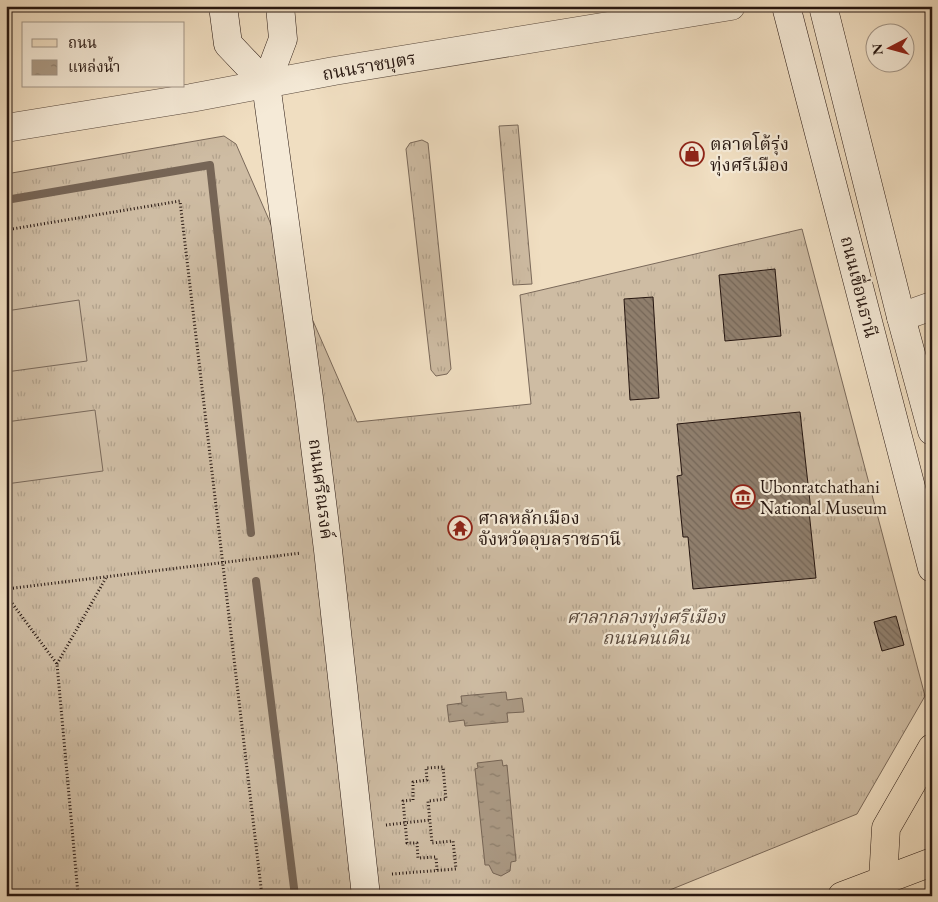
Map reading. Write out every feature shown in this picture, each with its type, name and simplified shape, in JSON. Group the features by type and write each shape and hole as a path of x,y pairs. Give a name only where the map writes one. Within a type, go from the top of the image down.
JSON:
{"main road":[{"path":"883,880 886,828 932,748"},
{"path":"842,896 932,862"}],"street":[{"path":"223,6 228,44 266,84"},
{"name":"ถนนศรีณรงค์","path":"280,6 283,40 266,84 328,550 365,886"},
{"name":"ถนนราชบุตร","path":"6,128 731,6"},
{"name":"ถนนเขื่อนธานี","path":"786,6 932,568"},
{"name":"ถนนเขื่อนธานี","path":"823,6 901,317 932,431"},
{"path":"870,329 932,306"}],"path":[{"path":"6,230 180,201 262,896"},
{"path":"6,589 328,550"},
{"path":"57,664 107,576"},
{"path":"6,595 57,664 78,894 76,896"},
{"path":"365,886 437,870 456,869 453,841 432,843 428,801 446,799 443,767 426,768 428,780 412,782 414,800 403,801 407,843 417,843 418,858 436,857 437,870"},
{"path":"397,824 430,820"}],"green space":[{"path":"518,125 532,284 513,285 499,126"},
{"name":"ศาลากลางทุ่งศรีเมือง ถนนคนเดิน","path":"224,136 236,144 357,422 531,404 520,295 802,229 925,696 857,814 655,896 6,896 6,174"},
{"path":"422,140 428,143 451,369 447,374 436,376 431,370 406,149 410,143"},
{"path":"79,300 87,361 6,372 6,311"},
{"path":"95,410 103,471 6,484 6,422"}],"water":[{"path":"506,692 507,700 522,698 524,712 507,713 508,722 465,726 464,720 449,722 447,705 462,703 461,696"},
{"path":"502,760 503,766 507,765 516,861 511,862 510,871 501,876 493,873 489,865 485,865 475,769 478,768 477,763"}],"building":[{"path":"775,269 781,336 725,341 719,275"},
{"path":"653,297 659,398 630,400 624,299"},
{"path":"800,412 816,578 693,589 688,537 683,537 677,476 682,475 677,424"},
{"path":"896,616 904,645 882,651 874,622"}],"waterway":[{"path":"6,200 210,165 251,533"},
{"path":"256,581 295,896"}],"place":[{"name":"ตลาดโต้รุ่ง ทุ่งศรีเมือง","path":"692,154"},
{"name":"Ubonratchathani National Museum","path":"743,497"},
{"name":"ศาลหลักเมือง จังหวัดอุบลราชธานี","path":"460,528"}]}
